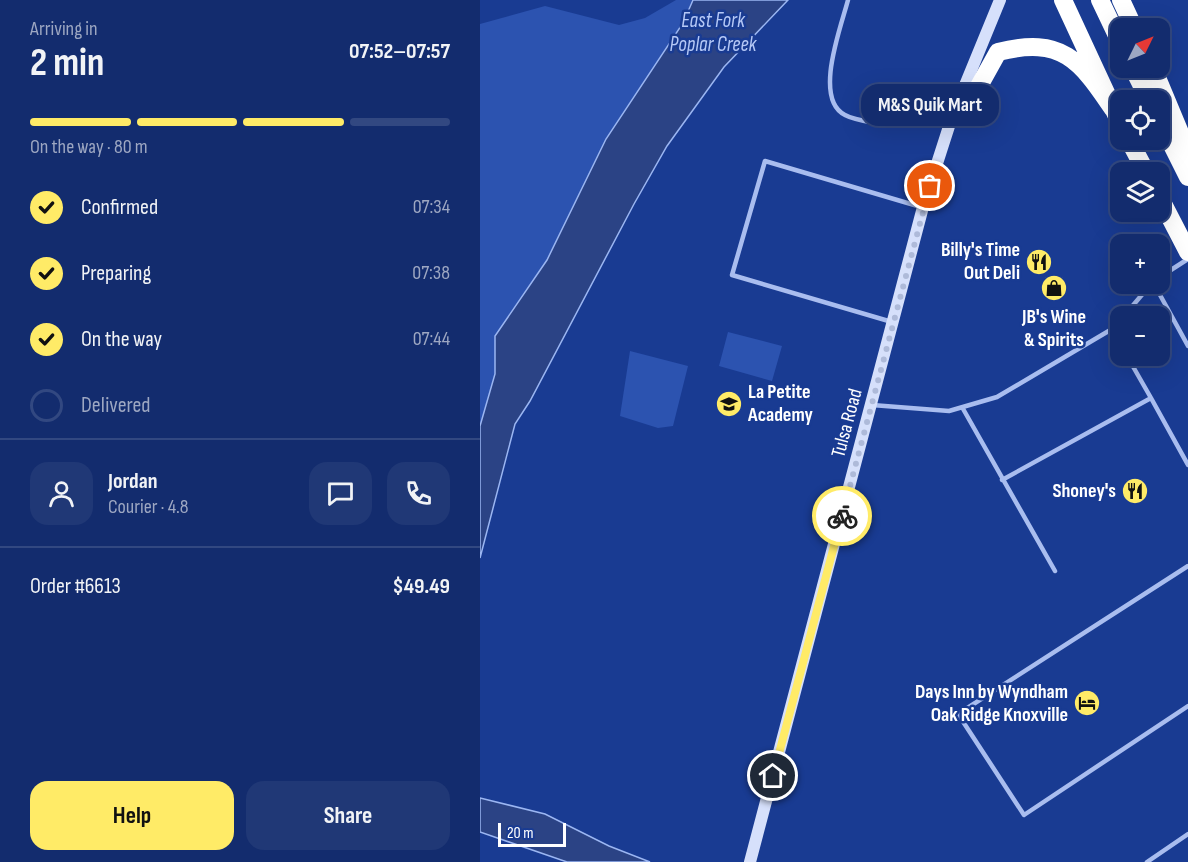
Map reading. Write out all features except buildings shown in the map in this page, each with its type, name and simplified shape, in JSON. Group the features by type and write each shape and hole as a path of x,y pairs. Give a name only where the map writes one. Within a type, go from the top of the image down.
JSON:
{"highway":[{"path":"1063,0 1110,101"},
{"path":"1100,0 1110,21"},
{"path":"1121,0 1129,18"},
{"path":"952,117 978,88 998,52 1020,47 1070,55 1088,71 1110,105"},
{"path":"1156,78 1188,152"},
{"path":"1170,141 1188,177"},
{"path":"1170,217 1188,252"}],"street":[{"name":"Tulsa Road","path":"750,862 923,207 952,117 1000,0"}],"lane":[{"path":"848,0 830,70 830,97 844,115 886,125"},
{"path":"894,322 732,275 765,161 923,207"},
{"path":"1170,271 1188,259"},
{"path":"1133,306 1144,294"},
{"path":"1159,294 1188,346"},
{"path":"872,405 949,411 996,397 1110,330"},
{"path":"1133,366 1188,465"},
{"path":"1002,480 1151,398"},
{"path":"962,407 1055,571"},
{"path":"1188,566 958,714 1024,815 1188,706"},
{"path":"1147,862 1188,834"}],"shaded area":[{"path":"676,0 692,0 683,23 606,139 547,260 495,336 495,374 480,426 480,24 545,6 619,25 645,18"},
{"path":"728,332 782,346 772,381 719,366"},
{"path":"630,351 688,366 673,426 658,428 620,416"}],"water":[{"name":"East Fork Poplar Creek","path":"693,0 788,0 724,67 667,146 634,204 530,401 515,424 480,558 480,426 495,374 495,336 547,260 606,139 683,23"},
{"path":"480,798 545,814 609,846 650,862 567,862 480,832"}],"way so far":[{"path":"842,516 930,186"}],"place":[{"name":"M&S Quik Mart","path":"930,186"},
{"name":"Billy's Time Out Deli","path":"1039,262"},
{"name":"JB's Wine & Spirits","path":"1054,288"},
{"name":"La Petite Academy","path":"729,404"},
{"name":"Shoney's","path":"1135,491"},
{"name":"Days Inn by Wyndham Oak Ridge Knoxville","path":"1087,703"}],"route":[{"path":"773,776 842,516"}]}
